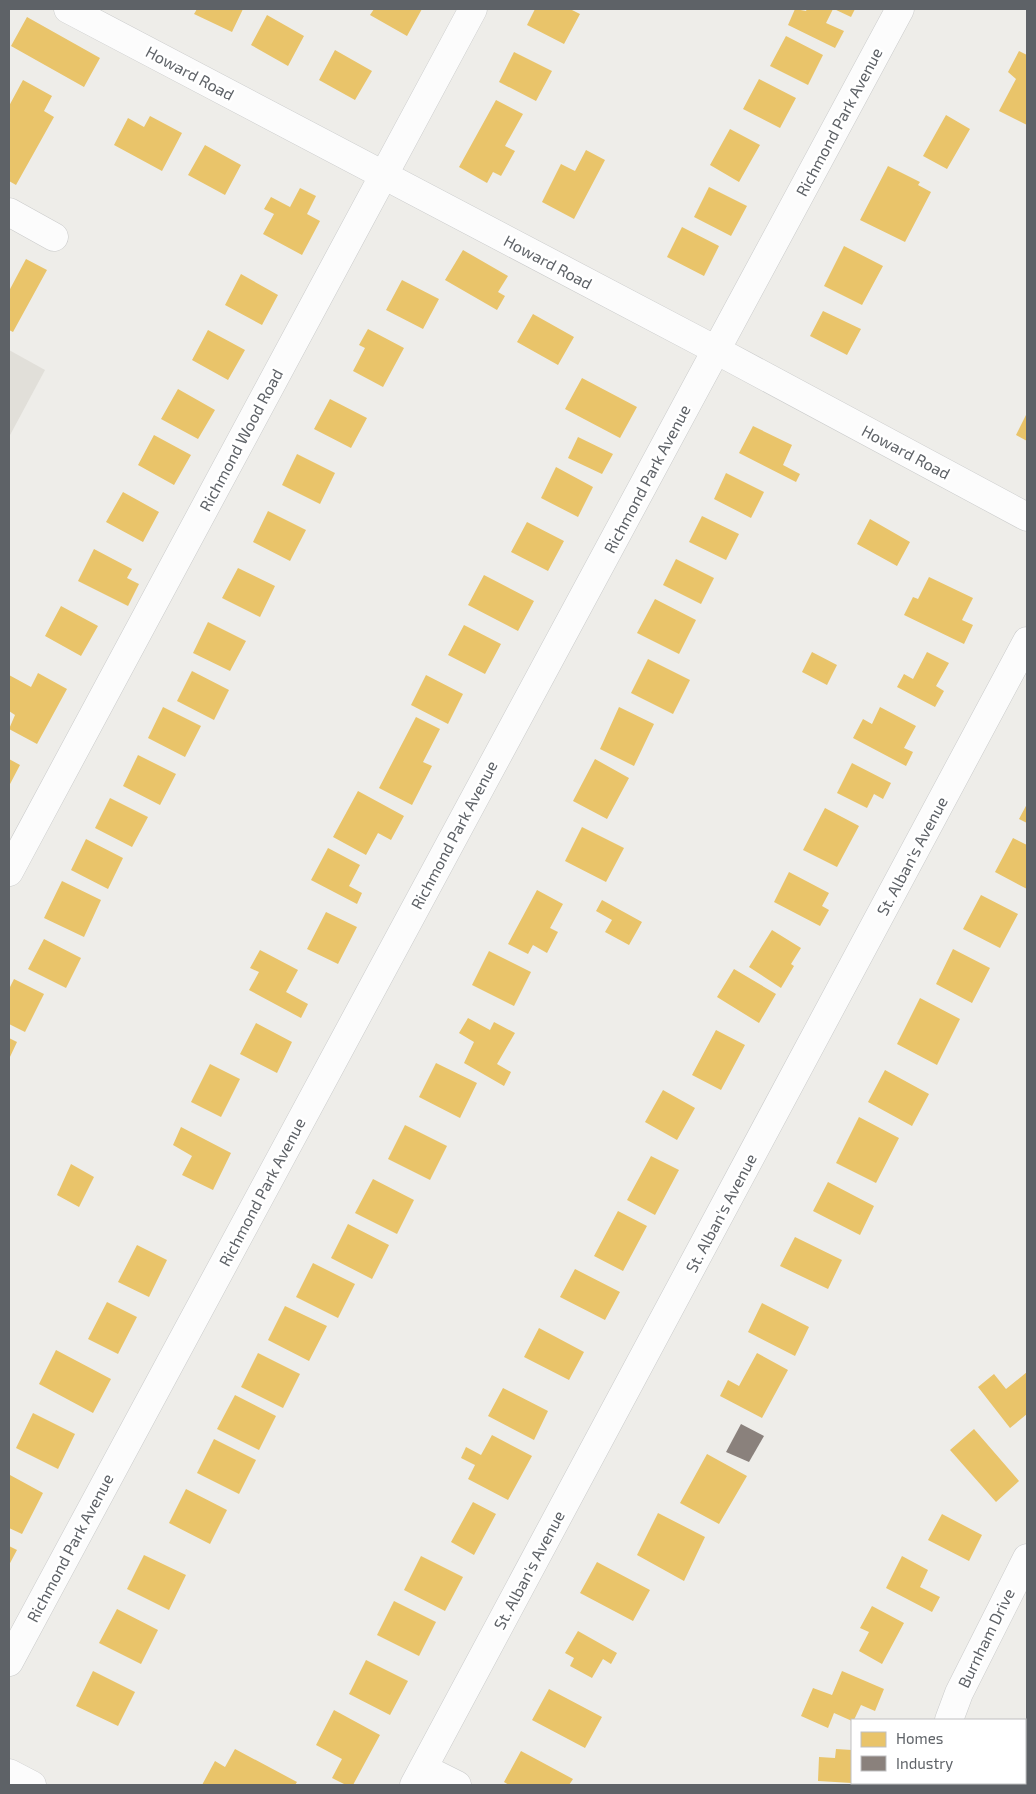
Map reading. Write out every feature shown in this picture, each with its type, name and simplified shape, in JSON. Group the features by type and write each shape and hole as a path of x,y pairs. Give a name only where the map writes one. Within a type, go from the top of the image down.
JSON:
{"street":[{"name":"Howard Road","path":"68,9 716,350 1027,517"},
{"name":"Richmond Wood Road","path":"9,872 473,9"},
{"name":"Richmond Park Avenue","path":"9,1662 900,9"},
{"path":"9,212 54,237"},
{"name":"St. Alban's Avenue","path":"419,1776 1027,642"},
{"name":"Burnham Drive","path":"949,1719 959,1693 1027,1558"},
{"path":"9,1773 32,1785"},
{"path":"419,1776 457,1785"}],"shaded area":[{"path":"9,350 45,370 9,437"}],"building: Homes":[{"path":"197,9 243,9 232,32 194,14"},
{"path":"374,9 422,9 407,36 370,15"},
{"path":"535,9 570,9 580,14 564,44 527,25"},
{"path":"795,9 806,11 807,9 833,9 826,23 844,31 835,48 788,25"},
{"path":"834,9 855,9 851,17"},
{"path":"267,15 304,36 288,66 251,45"},
{"path":"27,17 100,58 84,87 11,46"},
{"path":"786,36 823,55 808,85 770,66"},
{"path":"335,50 372,71 355,100 319,80"},
{"path":"1019,51 1027,55 1027,125 999,111 1016,79 1008,72"},
{"path":"514,52 552,71 536,101 499,82"},
{"path":"759,79 796,98 780,128 743,109"},
{"path":"23,80 52,96 44,111 54,117 16,185 9,181 9,106"},
{"path":"496,100 523,114 505,146 515,151 501,176 493,172 487,183 459,167"},
{"path":"946,115 970,129 947,169 923,156"},
{"path":"150,116 182,133 162,171 114,145 128,118 144,127"},
{"path":"730,129 760,145 739,182 710,165"},
{"path":"205,145 241,165 225,195 188,175"},
{"path":"586,150 605,160 574,219 542,202 561,164 575,171"},
{"path":"888,166 920,182 918,185 931,192 905,242 860,220"},
{"path":"709,187 747,206 731,236 694,217"},
{"path":"300,188 316,196 307,214 320,221 302,255 263,234 274,214 264,209 271,197 290,207"},
{"path":"682,227 719,246 704,276 667,257"},
{"path":"844,246 883,266 862,305 824,286"},
{"path":"463,250 508,276 498,292 505,296 497,310 445,280"},
{"path":"26,259 47,270 13,332 9,330 9,291"},
{"path":"241,274 278,295 262,325 225,305"},
{"path":"402,280 439,299 423,329 386,310"},
{"path":"823,311 861,329 847,355 810,336"},
{"path":"533,314 574,337 558,365 517,342"},
{"path":"368,329 404,348 383,387 353,371 365,348 359,345"},
{"path":"208,330 245,350 228,380 192,360"},
{"path":"582,378 637,407 620,438 565,409"},
{"path":"178,389 215,410 198,439 161,419"},
{"path":"330,399 367,418 351,448 314,429"},
{"path":"1027,413 1027,441 1016,435"},
{"path":"753,426 792,445 783,465 800,474 796,482 739,453"},
{"path":"154,435 191,455 174,485 138,465"},
{"path":"578,437 613,454 602,474 568,458"},
{"path":"297,454 335,473 320,504 282,485"},
{"path":"556,467 593,487 578,517 541,498"},
{"path":"726,473 764,492 751,518 714,499"},
{"path":"123,492 159,512 143,542 106,522"},
{"path":"268,511 306,530 290,561 253,542"},
{"path":"702,516 739,534 726,560 689,542"},
{"path":"870,519 910,542 897,566 857,544"},
{"path":"527,522 564,541 548,571 511,552"},
{"path":"94,549 132,569 127,578 139,584 128,606 78,581"},
{"path":"676,559 714,578 701,604 663,585"},
{"path":"238,568 275,586 260,617 222,598"},
{"path":"484,575 534,601 518,631 468,605"},
{"path":"929,577 973,598 962,620 973,625 964,644 904,615 913,597 918,599"},
{"path":"655,599 696,620 679,654 637,633"},
{"path":"61,606 98,626 81,656 45,636"},
{"path":"208,622 246,641 230,671 193,653"},
{"path":"464,625 501,644 485,674 448,655"},
{"path":"812,652 837,665 827,685 802,672"},
{"path":"927,652 949,663 936,686 944,691 935,707 897,687 904,674 913,679"},
{"path":"648,659 690,680 673,714 631,693"},
{"path":"192,671 229,690 214,720 177,701"},
{"path":"38,673 67,689 37,744 9,729 15,715 9,711 9,675 31,687"},
{"path":"426,675 463,694 448,724 411,705"},
{"path":"163,707 201,726 185,757 148,738"},
{"path":"619,707 654,724 634,766 600,749"},
{"path":"880,707 916,726 904,748 913,752 906,766 853,738 863,719 872,724"},
{"path":"416,717 440,729 423,762 432,766 412,805 379,788"},
{"path":"138,755 176,774 160,805 123,786"},
{"path":"9,759 20,765 9,786"},
{"path":"595,759 629,778 607,819 573,801"},
{"path":"852,763 891,783 883,799 874,794 867,808 837,793"},
{"path":"358,791 404,816 391,840 378,833 366,855 333,837"},
{"path":"110,798 148,817 132,847 95,828"},
{"path":"1027,804 1027,823 1019,819"},
{"path":"825,808 859,826 837,867 803,850"},
{"path":"582,827 624,848 606,882 565,861"},
{"path":"1013,838 1027,845 1027,889 995,872"},
{"path":"86,839 123,858 108,889 71,870"},
{"path":"328,848 360,865 349,886 362,893 357,904 311,880"},
{"path":"789,872 829,893 822,906 829,910 820,926 774,902"},
{"path":"62,881 101,900 84,937 44,918"},
{"path":"537,890 563,904 550,928 558,932 547,953 533,945 528,954 508,944"},
{"path":"981,895 1018,914 1000,948 963,929"},
{"path":"602,900 642,922 629,945 605,932 612,920 596,911"},
{"path":"326,912 357,927 338,964 307,949"},
{"path":"772,930 801,948 791,964 794,966 781,988 749,967"},
{"path":"44,939 81,958 66,988 28,969"},
{"path":"953,949 990,968 972,1003 936,984"},
{"path":"260,950 298,970 286,992 308,1004 301,1018 249,990 259,972 250,968"},
{"path":"489,951 531,972 514,1006 472,985"},
{"path":"734,969 776,994 759,1023 717,997"},
{"path":"14,979 44,994 25,1032 9,1024 9,989"},
{"path":"920,998 960,1019 937,1065 897,1044"},
{"path":"468,1018 490,1030 494,1022 515,1033 497,1064 511,1072 504,1086 464,1063 474,1042 459,1033"},
{"path":"256,1023 292,1042 277,1073 240,1054"},
{"path":"716,1030 745,1045 721,1090 692,1075"},
{"path":"9,1038 17,1042 9,1059"},
{"path":"436,1063 477,1083 460,1118 419,1097"},
{"path":"210,1064 240,1079 221,1117 191,1102"},
{"path":"885,1070 929,1094 912,1126 868,1102"},
{"path":"663,1090 695,1108 677,1140 645,1122"},
{"path":"859,1117 899,1138 876,1183 836,1163"},
{"path":"405,1125 447,1146 430,1180 388,1159"},
{"path":"181,1127 231,1153 213,1190 182,1175 192,1156 173,1145"},
{"path":"651,1156 679,1170 655,1215 627,1200"},
{"path":"71,1164 94,1177 79,1207 57,1195"},
{"path":"373,1179 414,1200 397,1234 355,1213"},
{"path":"828,1182 874,1206 860,1235 813,1211"},
{"path":"618,1211 647,1226 623,1271 594,1256"},
{"path":"348,1224 389,1245 372,1279 331,1258"},
{"path":"795,1237 842,1260 828,1289 780,1266"},
{"path":"137,1245 167,1260 149,1297 118,1282"},
{"path":"313,1263 355,1284 338,1318 296,1297"},
{"path":"575,1269 620,1292 605,1320 560,1297"},
{"path":"107,1302 137,1317 118,1354 88,1339"},
{"path":"762,1303 809,1327 795,1356 748,1332"},
{"path":"285,1306 327,1326 309,1361 268,1340"},
{"path":"539,1328 584,1352 569,1380 524,1357"},
{"path":"56,1350 111,1379 93,1413 39,1384"},
{"path":"258,1353 300,1374 283,1408 241,1387"},
{"path":"757,1353 788,1370 762,1418 720,1396 728,1380 739,1386"},
{"path":"1027,1372 1027,1414 1010,1428 978,1387 994,1374 1006,1389"},
{"path":"503,1388 548,1411 534,1440 488,1416"},
{"path":"235,1395 276,1416 259,1450 217,1429"},
{"path":"33,1413 75,1434 58,1469 16,1448"},
{"path":"974,1429 1019,1481 996,1502 950,1450"},
{"path":"492,1435 532,1456 508,1500 468,1479 475,1465 461,1458 466,1447 481,1455"},
{"path":"214,1439 256,1460 239,1494 197,1473"},
{"path":"707,1454 747,1476 719,1524 680,1503"},
{"path":"10,1475 43,1493 22,1534 9,1528"},
{"path":"186,1489 227,1510 210,1544 169,1523"},
{"path":"473,1502 496,1514 474,1555 451,1542"},
{"path":"658,1513 705,1537 684,1581 637,1555"},
{"path":"942,1514 982,1535 969,1561 928,1540"},
{"path":"9,1546 17,1550 9,1565"},
{"path":"144,1555 186,1575 169,1610 127,1589"},
{"path":"421,1556 463,1577 445,1611 404,1590"},
{"path":"902,1556 928,1570 920,1587 940,1597 932,1612 886,1588"},
{"path":"597,1562 650,1590 633,1621 580,1593"},
{"path":"394,1601 436,1622 419,1656 377,1635"},
{"path":"872,1606 904,1623 882,1664 859,1651 869,1632 860,1628"},
{"path":"117,1609 158,1630 141,1664 99,1643"},
{"path":"578,1631 617,1653 611,1664 603,1659 592,1678 570,1666 574,1658 565,1653"},
{"path":"366,1660 408,1681 390,1715 349,1694"},
{"path":"93,1671 135,1692 118,1726 76,1706"},
{"path":"842,1671 884,1689 875,1711 861,1705 854,1719 851,1721 834,1713 828,1728 801,1716 813,1688 832,1695"},
{"path":"549,1689 602,1717 585,1748 532,1720"},
{"path":"334,1710 380,1735 353,1785 346,1785 332,1778 342,1759 316,1745"},
{"path":"235,1749 297,1782 295,1785 202,1785 215,1761 225,1767"},
{"path":"836,1749 851,1750 851,1783 818,1781 819,1757 835,1758"},
{"path":"521,1751 573,1779 569,1785 509,1785 504,1782"}],"building: Industry":[{"path":"741,1424 764,1436 749,1462 726,1452"}]}
